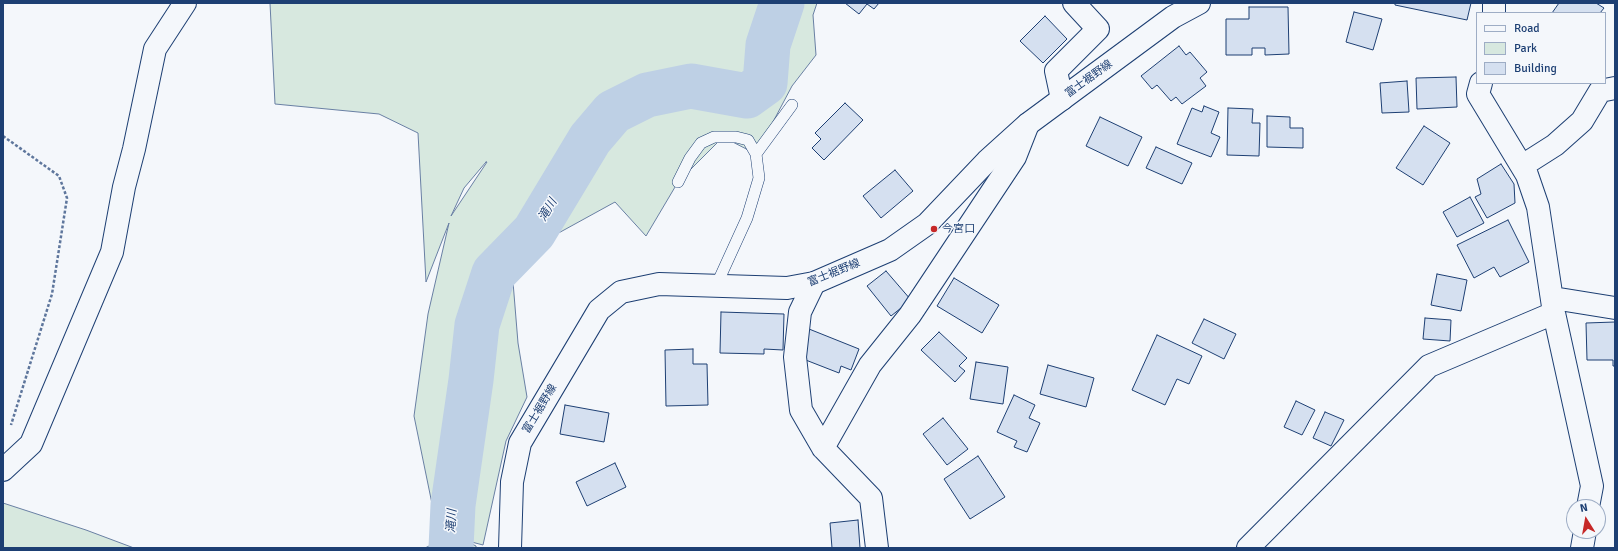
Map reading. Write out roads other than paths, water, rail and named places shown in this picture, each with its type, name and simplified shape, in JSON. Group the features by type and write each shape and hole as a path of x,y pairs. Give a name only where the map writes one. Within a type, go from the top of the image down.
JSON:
{"street":[{"path":"3,470 32,444 112,252 124,187 134,149 155,49 185,3"},
{"path":"1062,99 1056,71 1098,29 1074,3"},
{"name":"富士裾野線","path":"510,548 512,482 520,443 599,310 621,292 659,284 787,288 814,283 890,250 927,224 987,161 1028,124 1172,17 1199,3"},
{"path":"1481,84 1478,94 1522,166 1538,206 1554,306 1592,486 1590,499"},
{"path":"1522,166 1555,145 1582,121 1600,91 1615,88"},
{"path":"823,448 870,365 910,315 1015,157 1028,124"},
{"path":"814,283 800,312 795,357 800,410 823,448 871,498 876,528 877,548"},
{"path":"1248,548 1429,366 1554,306 1615,308"}],"lane":[{"path":"756,154 792,106"},
{"path":"678,182 690,158 701,143 714,137 736,136 748,140 756,154 759,178 747,218 716,286"}],"waterway":[{"name":"滝川","path":"451,548 453,505 471,380 477,325 494,273 534,232 590,139 613,112 647,95 691,86 747,96 765,83 768,45 782,3"}],"place":[{"name":"今宮口","path":"934,229"}]}
